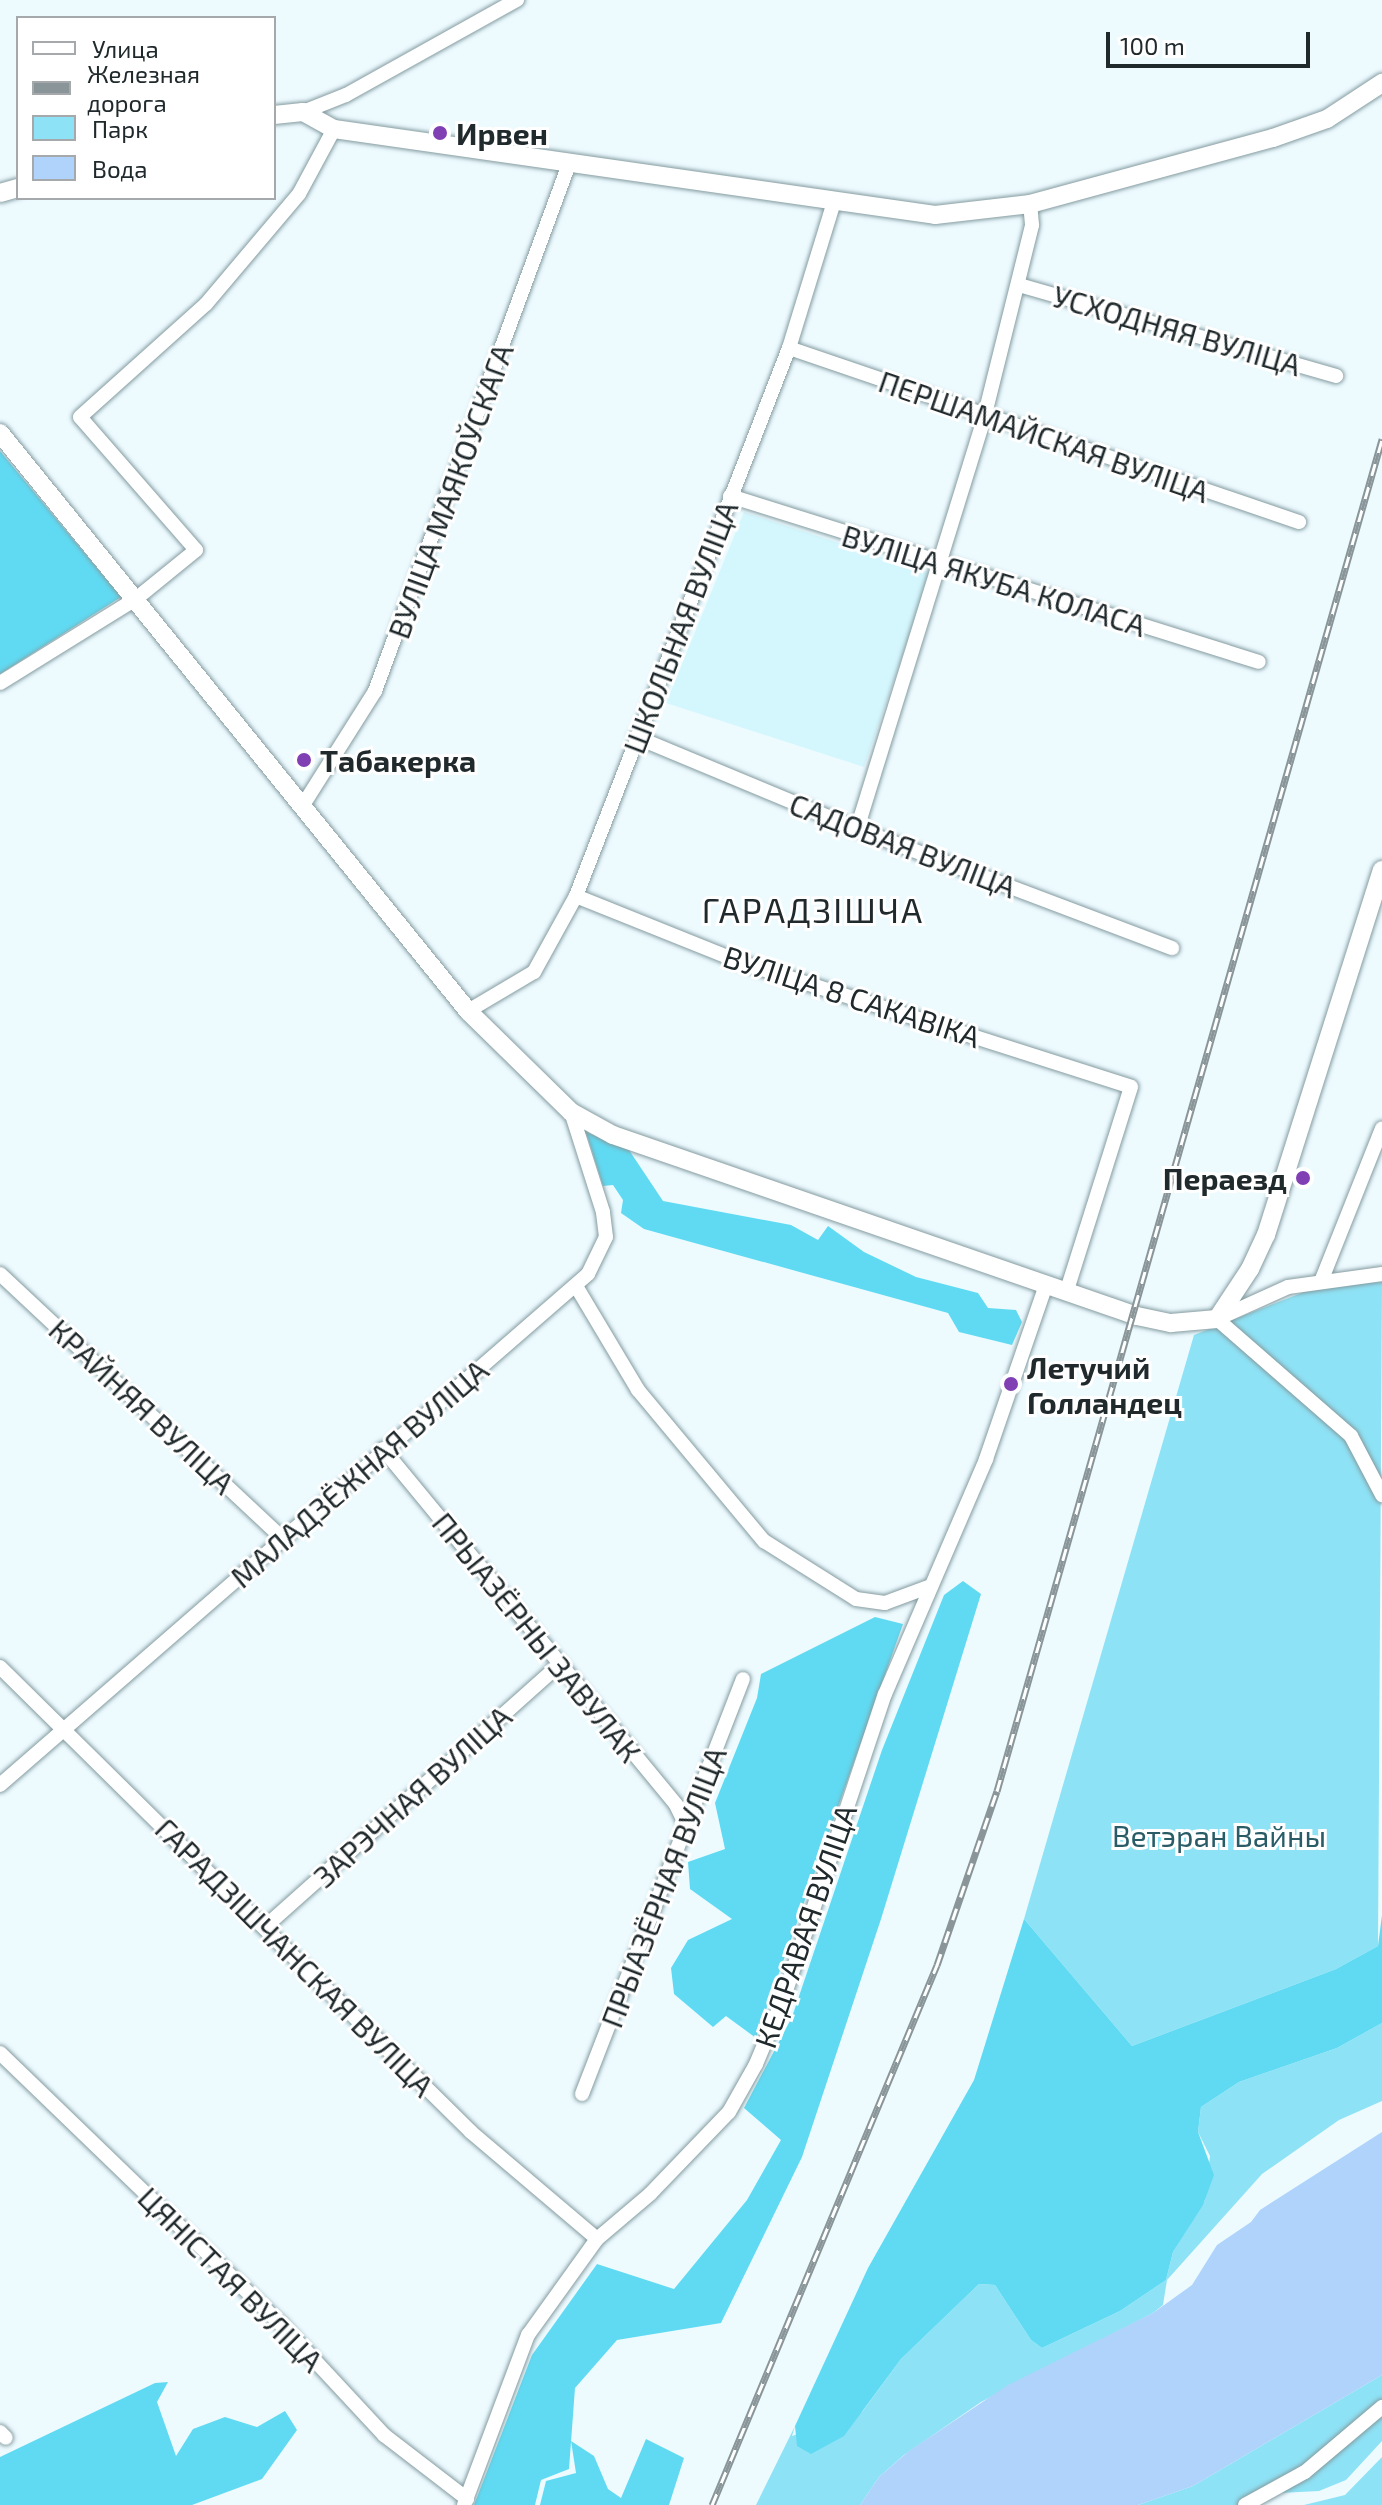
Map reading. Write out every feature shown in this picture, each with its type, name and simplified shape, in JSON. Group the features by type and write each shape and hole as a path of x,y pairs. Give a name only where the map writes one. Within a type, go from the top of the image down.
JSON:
{"main road":[{"path":"276,115 303,112 334,129 935,215 1030,204 1300,129 1327,119 1382,83"},
{"path":"0,433 137,598 468,1011 571,1112 613,1135 1046,1285 1171,1323 1217,1319 1266,1235 1382,870"}],"street":[{"path":"303,112 346,95 517,0"},
{"path":"0,683 137,598 196,550 80,417 206,304 299,194 334,129"},
{"name":"ВУЛІЦА МАЯКОЎСКАГА","path":"303,805 375,691 569,164"},
{"name":"ШКОЛЬНАЯ ВУЛІЦА","path":"468,1011 534,972 576,896 789,348 834,202"},
{"path":"857,829 984,418 1032,225 1030,204"},
{"name":"УСХОДНЯЯ ВУЛІЦА","path":"1019,285 1336,376"},
{"name":"ПЕРШАМАЙСКАЯ ВУЛІЦА","path":"789,348 984,418 1299,522"},
{"name":"ВУЛІЦА ЯКУБА КОЛАСА","path":"730,496 939,565 1259,662"},
{"name":"САДОВАЯ ВУЛІЦА","path":"636,737 857,829 1172,948"},
{"name":"ВУЛІЦА 8 САКАВІКА","path":"576,896 740,962 1131,1087 1067,1290"},
{"name":"МАЛАДЗЁЖНАЯ ВУЛІЦА","path":"0,1785 383,1449 576,1286 600,1259 606,1237 603,1212 571,1112"},
{"path":"1322,1279 1382,1128"},
{"name":"КРАЙНЯЯ ВУЛІЦА","path":"0,1274 283,1539"},
{"path":"1382,1274 1322,1279 1288,1287 1217,1319 1351,1436 1382,1495"},
{"name":"КЕДРАВАЯ ВУЛІЦА","path":"466,2502 528,2335 597,2239 650,2194 729,2112 756,2064 784,1997 885,1694 928,1587 986,1459 1046,1285"},
{"path":"576,1286 638,1390 764,1541 856,1599 885,1603 928,1587"},
{"name":"ПРЫАЗЁРНЫ ЗАВУЛАК","path":"383,1449 558,1666 676,1805 687,1828"},
{"name":"ЗАРЭЧНАЯ ВУЛІЦА","path":"266,1926 558,1666"},
{"name":"ГАРАДЗІШЧАНСКАЯ ВУЛІЦА","path":"0,1667 266,1926 471,2132 597,2239"},
{"name":"ПРЫАЗЁРНАЯ ВУЛІЦА","path":"582,2094 743,1679"},
{"name":"ЦЯНІСТАЯ ВУЛІЦА","path":"0,2053 280,2323 384,2435 466,2502"},
{"path":"1245,2505 1305,2472 1382,2407"}],"shaded area":[{"path":"0,451 121,597 0,674"},
{"path":"744,512 931,573 864,767 666,703"},
{"path":"586,1132 629,1150 663,1201 791,1225 818,1240 828,1226 864,1252 916,1277 978,1293 988,1308 1016,1310 1022,1322 1012,1345 959,1332 948,1313 644,1229 621,1213 623,1200 613,1185 603,1186"},
{"path":"963,1581 981,1594 881,1919 802,2157 721,2323 617,2340 575,2388 569,2469 541,2480 535,2505 474,2505 532,2355 597,2264 674,2289 747,2200 781,2140 744,2108 792,2017 882,1750 944,1595"},
{"path":"875,1617 903,1624 756,2038 726,2016 713,2027 674,1994 671,1968 688,1940 732,1919 690,1889 688,1862 725,1849 715,1803 757,1698 761,1674"},
{"path":"1382,1915 1382,2023 1337,2048 1239,2082 1201,2107 1198,2132 1214,2175 1203,2205 1173,2252 1166,2280 1120,2311 1042,2348 1031,2340 995,2285 979,2284 901,2359 844,2436 811,2454 797,2446 795,2426 868,2268 974,2080 1024,1919 1132,2046 1336,1969 1378,1946"},
{"path":"168,2382 157,2402 176,2456 193,2429 225,2417 257,2427 285,2411 297,2430 262,2479 192,2505 0,2505 0,2457 155,2383"},
{"path":"646,2439 684,2458 669,2505 540,2505 546,2481 576,2473 571,2441 594,2456 608,2489 621,2498"}],"green space":[{"name":"Ветэран Вайны","path":"1382,1282 1378,1946 1336,1969 1132,2046 1024,1919 1194,1335 1317,1287"},
{"path":"1382,2023 1382,2101 1339,2120 1262,2174 1167,2280 1163,2305 1153,2313 981,2402 904,2455 879,2477 860,2505 756,2505 795,2426 792,2436 862,2412 901,2359 979,2284 995,2285 1031,2340 1042,2348 1120,2311 1166,2280 1173,2252 1205,2200 1210,2156 1198,2132 1201,2107 1239,2082 1337,2048"},
{"path":"1382,2375 1382,2441 1346,2480 1319,2491 1258,2494 1254,2505 1138,2505 1193,2486"},
{"path":"1382,2457 1382,2505 1304,2505 1345,2495"}],"water":[{"path":"1382,2132 1382,2375 1193,2486 1138,2505 860,2505 879,2477 909,2451 1008,2385 1153,2313 1192,2285 1217,2245 1251,2222 1260,2210"}],"railway":[{"path":"712,2505 937,1965 997,1791 1382,439"}],"place":[{"name":"Ирвен","path":"440,133"},
{"name":"Табакерка","path":"304,760"},
{"name":"Пераезд","path":"1303,1178"},
{"name":"Летучий Голландец","path":"1011,1384"}],"district":[{"name":"ГАРАДЗІШЧА","path":"813,910"}]}
